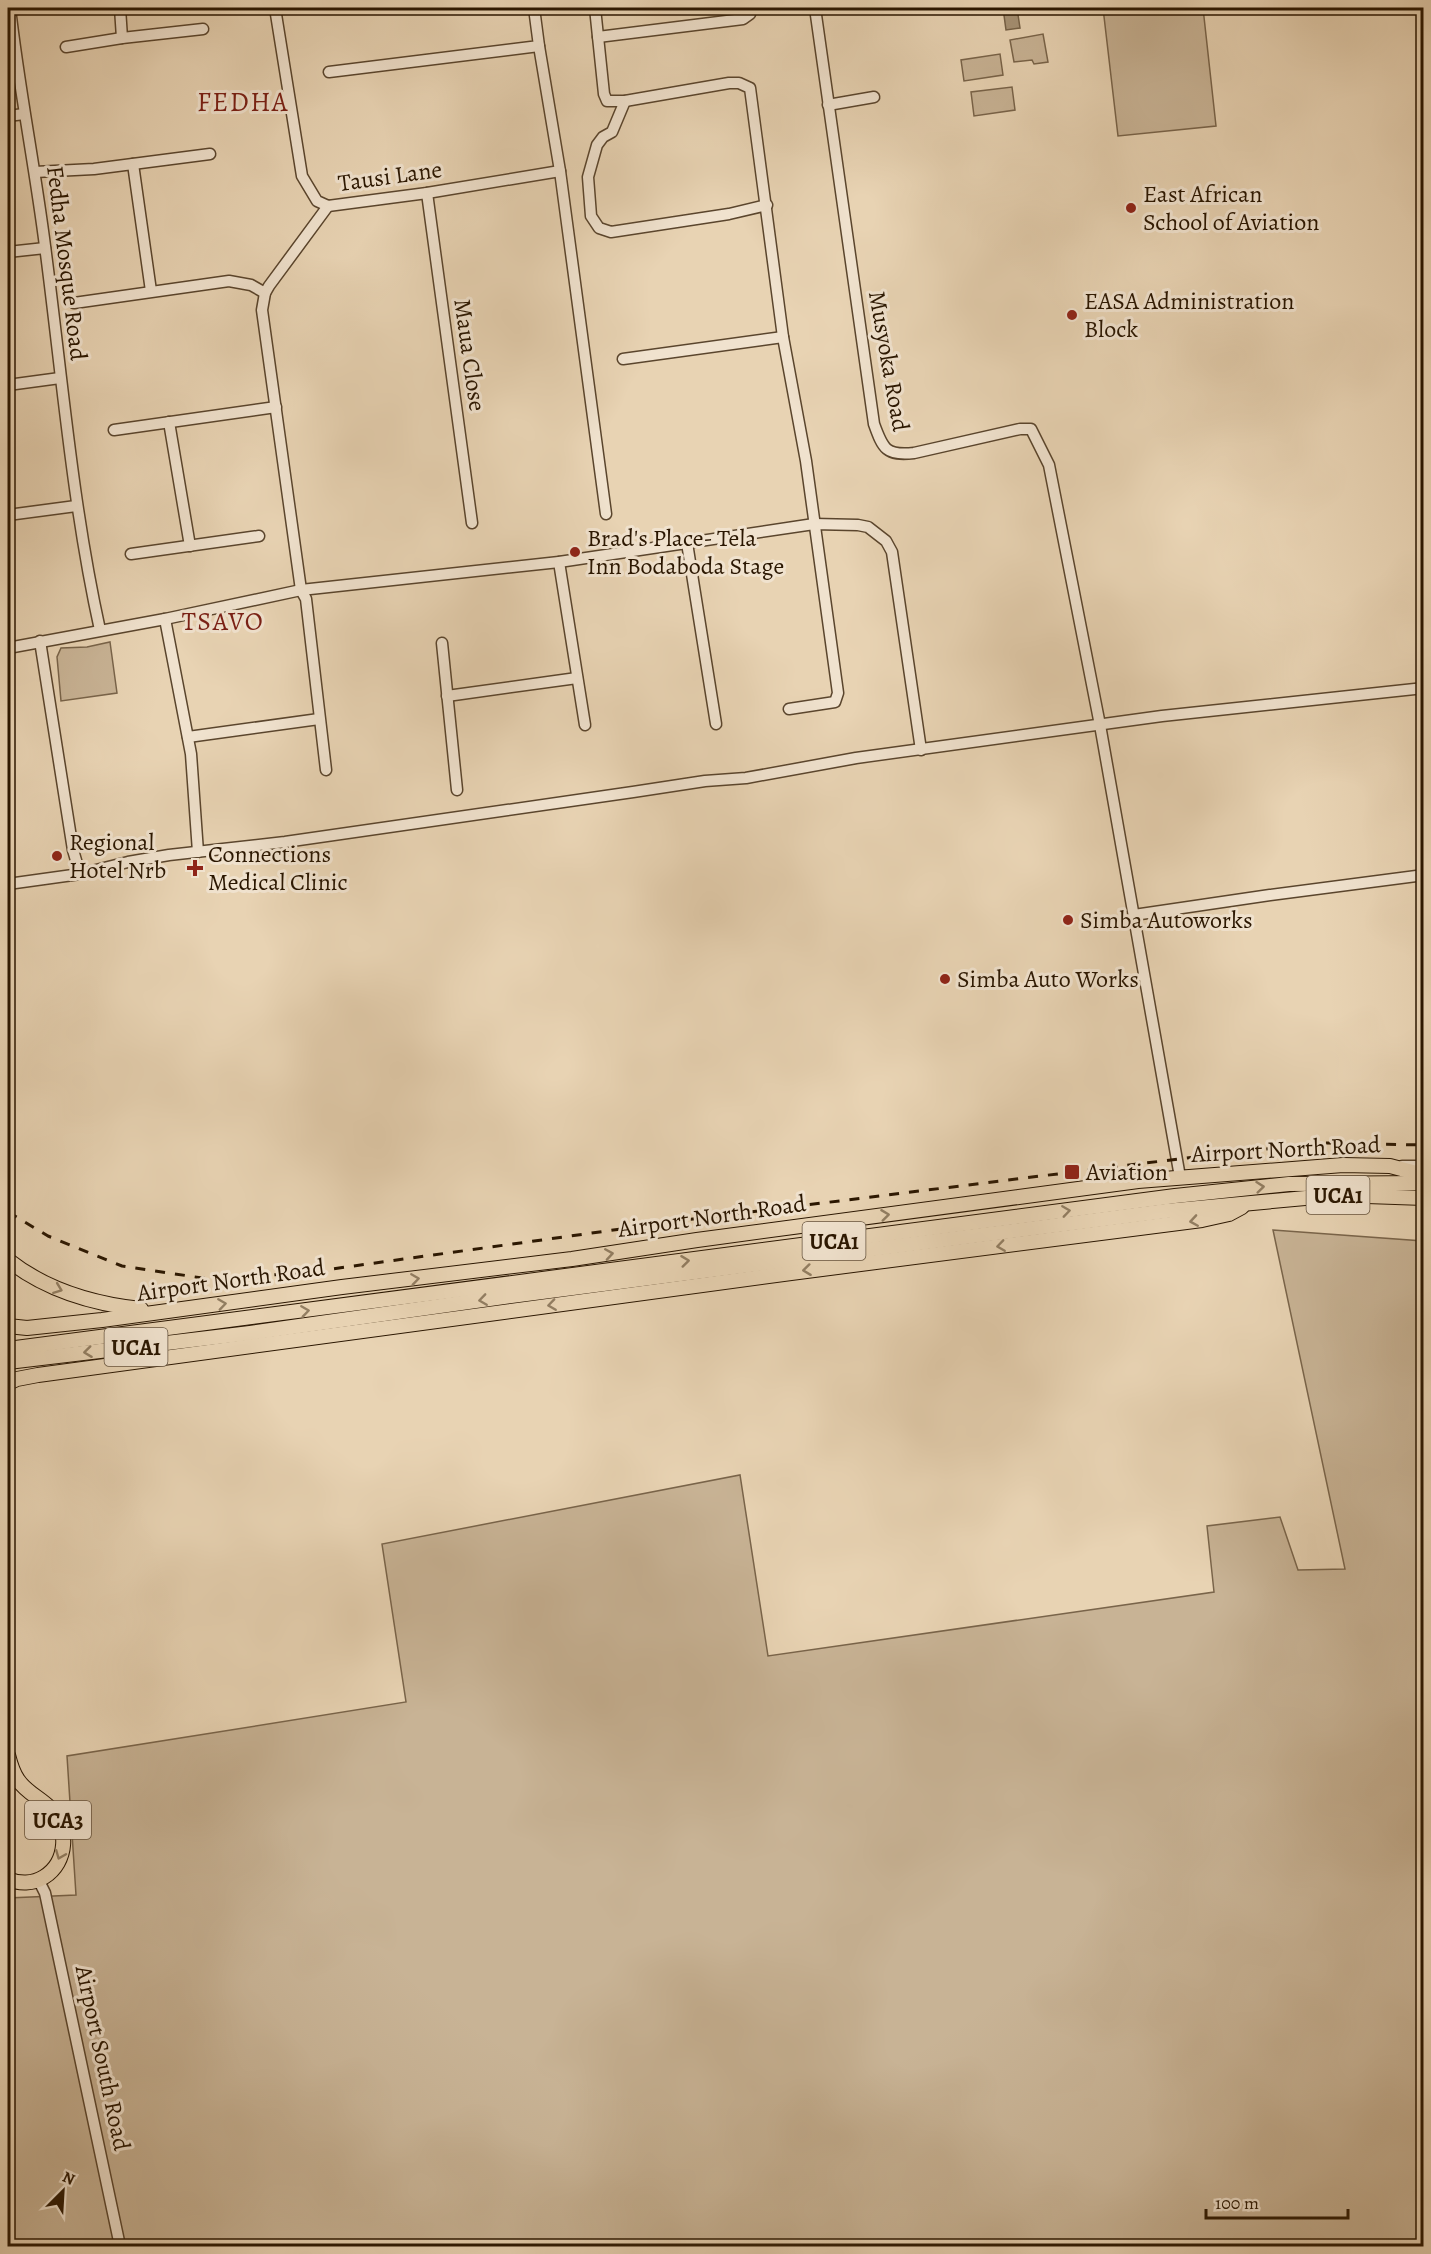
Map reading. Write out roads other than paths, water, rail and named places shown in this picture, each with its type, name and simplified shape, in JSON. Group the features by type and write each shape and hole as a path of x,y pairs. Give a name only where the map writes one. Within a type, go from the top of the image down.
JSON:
{"main road":[{"name":"Airport North Road","path":"8,1326 27,1328 164,1311 1180,1177 1342,1165 1390,1166 1424,1175"},
{"name":"Airport North Road","path":"8,1362 248,1326 438,1293 1174,1196 1289,1184 1424,1183"},
{"name":"Airport North Road","path":"8,1349 248,1326 511,1296 1077,1222 1251,1202 1338,1195 1424,1198"},
{"name":"Airport North Road","path":"8,1383 38,1375 1202,1220 1237,1211 1251,1202"},
{"path":"438,1293 485,1278 537,1269 572,1259"},
{"path":"8,1260 36,1280 79,1297 125,1307 164,1311"},
{"name":"UCA3","path":"8,1755 19,1782 49,1807 63,1831 64,1843 58,1862 52,1870 32,1881"},
{"path":"8,1880 18,1883 32,1881"}],"street":[{"name":"Fedha Mosque Road","path":"10,8 24,114 35,172 76,506 85,565 100,630"},
{"path":"120,8 122,38"},
{"name":"Tausi Lane","path":"275,8 302,176 317,201 328,206 428,193 560,171"},
{"path":"534,8 560,171 606,514"},
{"path":"595,8 604,94 607,101 625,101 729,83 746,84 750,88 783,337 806,461 834,672 837,676 837,699 832,703 789,709"},
{"path":"598,37 743,19 750,14 752,8"},
{"name":"Musyoka Road","path":"815,8 874,424 881,444 890,452 914,453 1020,429 1031,429 1049,465 1100,725"},
{"path":"66,47 202,29"},
{"path":"329,72 539,46"},
{"path":"828,105 874,97"},
{"path":"625,101 612,132 603,137 597,145 588,177 591,216 599,228 611,232 729,214 767,205"},
{"path":"8,116 24,114"},
{"path":"35,172 133,164 210,154"},
{"path":"133,164 151,291"},
{"name":"Maua Close","path":"428,193 472,523"},
{"path":"326,770 306,599 301,590 262,310 265,293 328,206"},
{"path":"8,252 45,248"},
{"path":"74,303 229,281 251,285 265,293"},
{"path":"623,359 783,337"},
{"path":"8,385 60,378"},
{"path":"114,430 276,407"},
{"path":"169,422 189,546"},
{"path":"8,515 76,506"},
{"path":"8,648 165,619 301,590 560,562 814,524 858,525 868,527 886,541 892,552 921,750"},
{"path":"131,554 259,536"},
{"path":"687,543 716,724"},
{"path":"560,562 585,725"},
{"path":"165,619 193,772 198,852"},
{"path":"40,641 73,850 80,874"},
{"path":"442,643 457,790"},
{"path":"447,696 577,678"},
{"path":"8,884 80,874 128,862 297,841 675,785 746,778 856,759 1162,716 1424,688"},
{"path":"188,737 319,719"},
{"path":"1100,725 1180,1177"},
{"path":"1134,915 1424,876"},
{"path":"1390,1166 1424,1166"},
{"name":"Airport South Road","path":"32,1881 45,1893 120,2247"}],"railway":[{"path":"8,1212 48,1236 122,1266 209,1279 303,1273 693,1219 1235,1152 1327,1143 1424,1145"}],"place":[{"name":"East African School of Aviation","path":"1131,208"},
{"name":"EASA Administration Block","path":"1072,315"},
{"name":"Brad's Place- Tela Inn Bodaboda Stage","path":"575,552"},
{"name":"Regional Hotel Nrb","path":"57,856"},
{"name":"Connections Medical Clinic","path":"195,868"},
{"name":"Simba Autoworks","path":"1068,920"},
{"name":"Simba Auto Works","path":"945,979"},
{"name":"Aviation","path":"1072,1172"}],"district":[{"name":"FEDHA","path":"243,102"},
{"name":"TSAVO","path":"223,621"}]}
